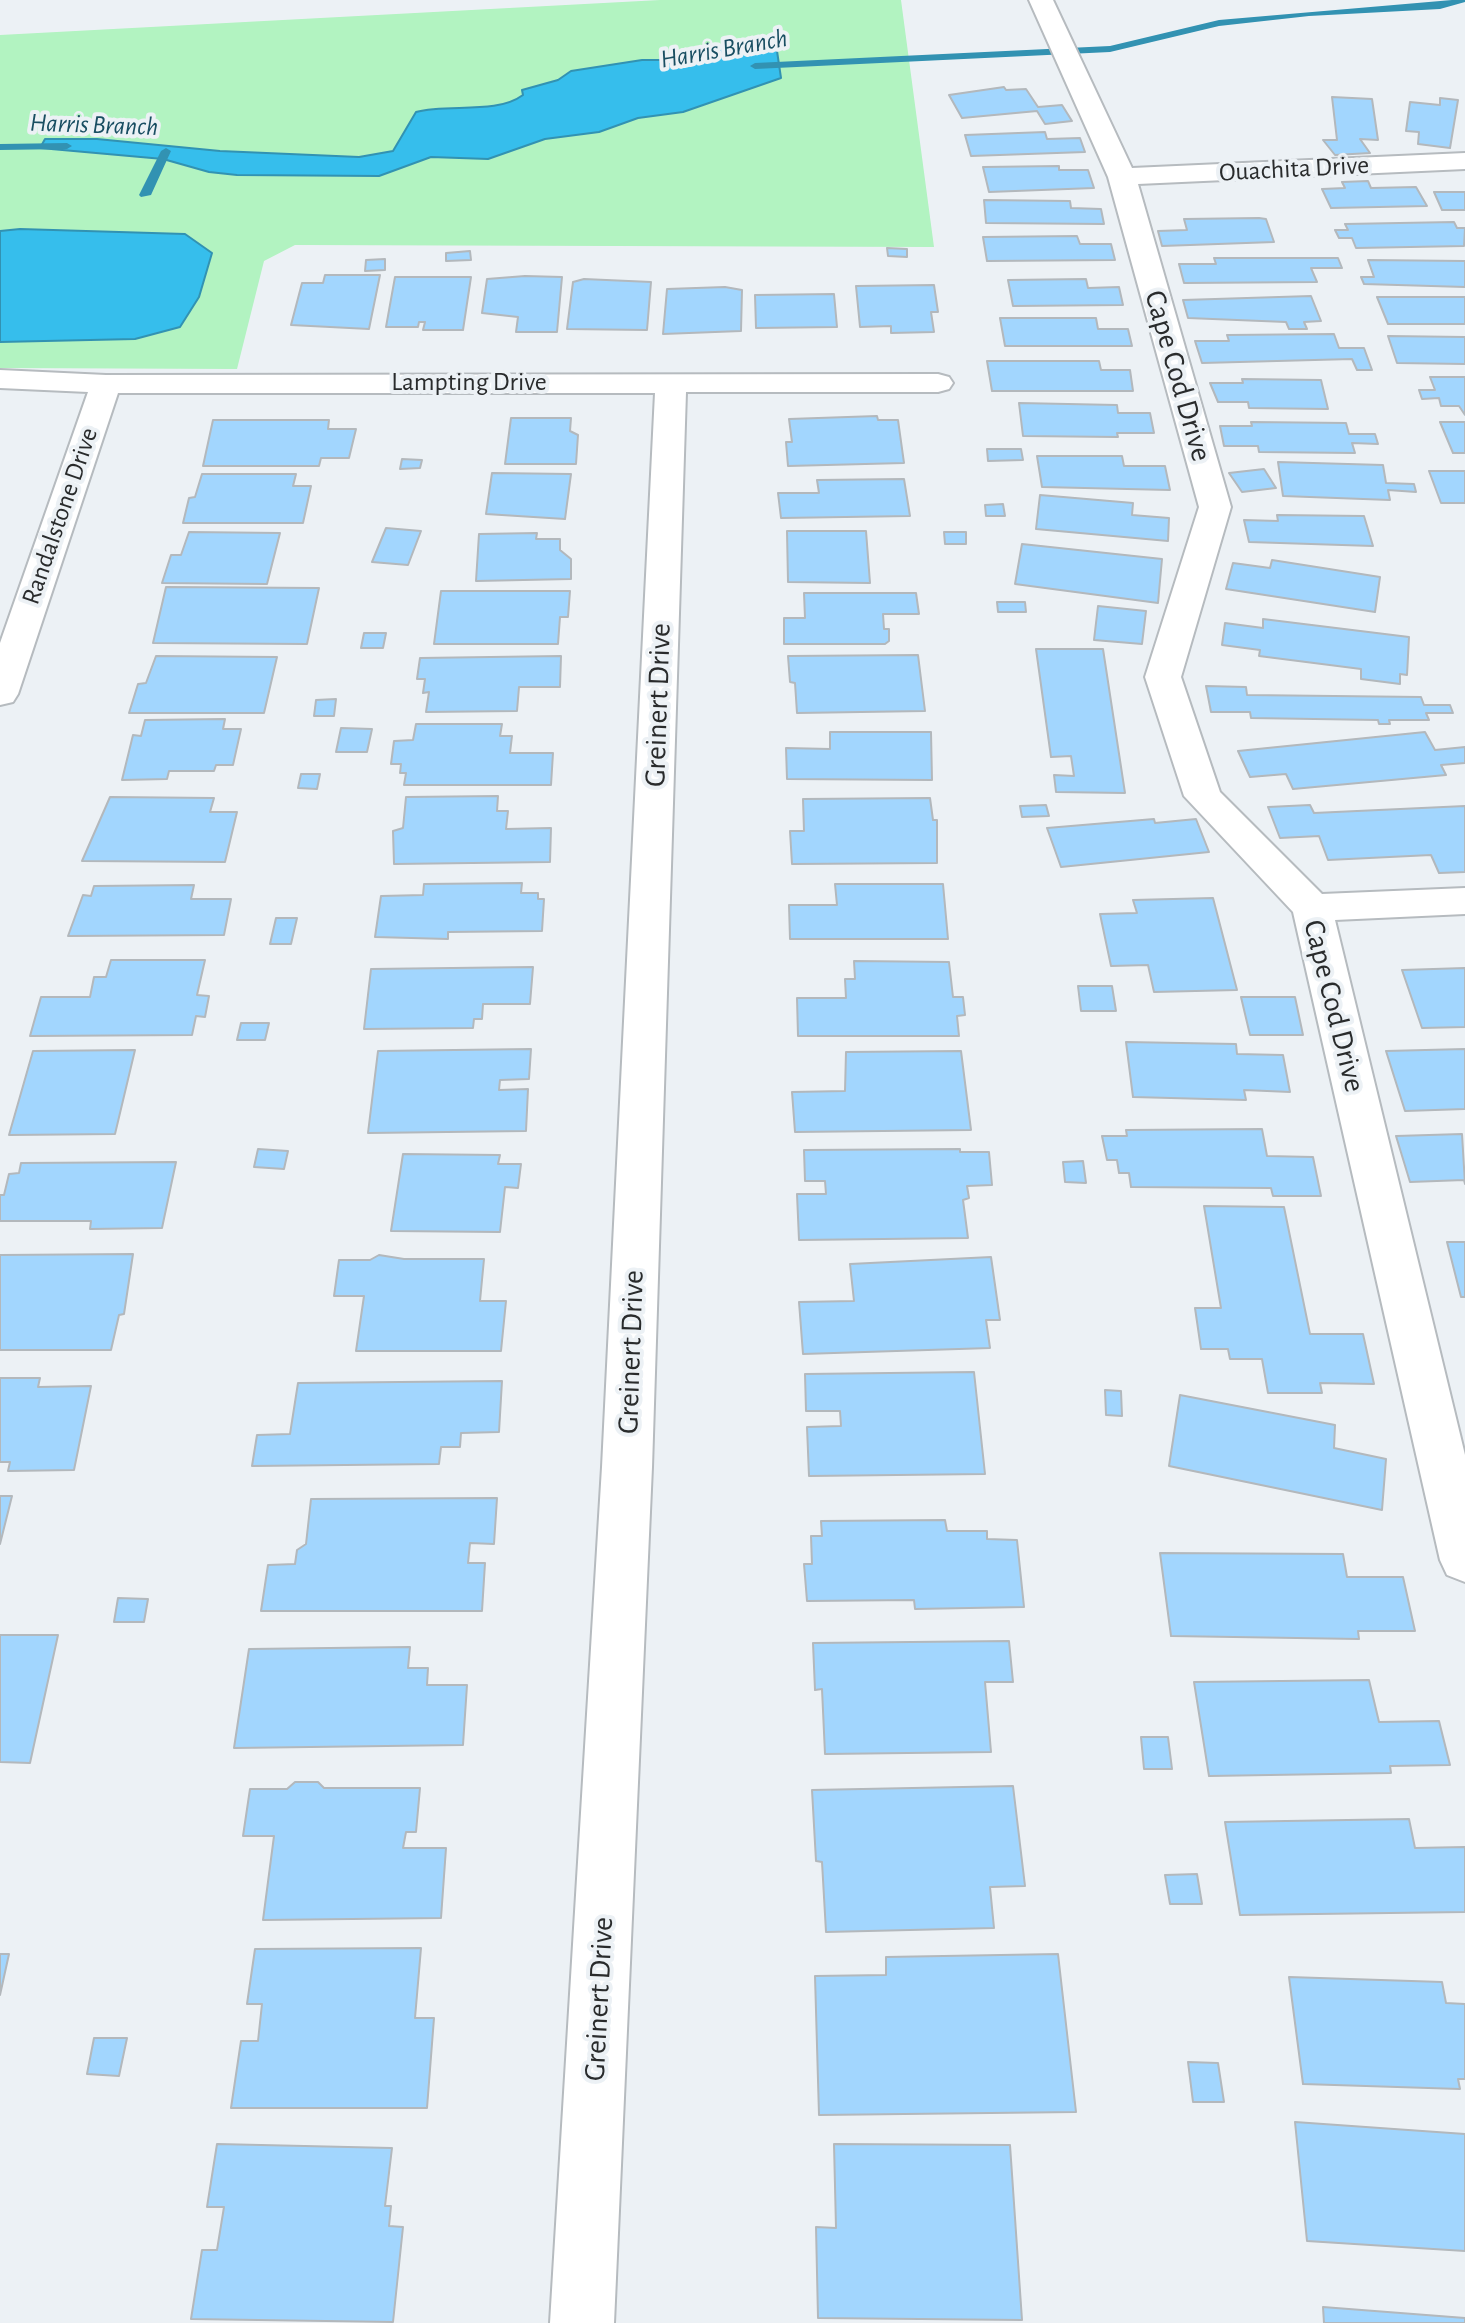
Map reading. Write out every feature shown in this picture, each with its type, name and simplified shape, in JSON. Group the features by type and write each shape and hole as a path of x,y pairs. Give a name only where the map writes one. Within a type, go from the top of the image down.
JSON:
{"street":[{"name":"Cape Cod Drive","path":"1046,10 1122,177 1215,507 1163,677 1203,796 1312,908 1465,1560"},
{"name":"Ouachita Drive","path":"1122,177 1465,161"},
{"name":"Lampting Drive","path":"0,379 106,384 938,383"},
{"name":"Greinert Drive","path":"582,2323 627,1467 671,381"},
{"name":"Randalstone Drive","path":"0,694 106,384"},
{"path":"1312,908 1465,901"}],"green space":[{"path":"660,0 901,0 934,247 295,245 264,261 237,369 0,368 0,35"}],"water":[{"path":"774,35 779,39 777,51 781,78 683,112 638,118 599,132 545,139 488,159 431,157 379,176 237,175 209,172 163,159 40,148 45,139 97,139 220,151 359,157 393,151 416,112 499,105 523,95 522,90 558,80 571,71 642,60 673,60"},
{"path":"0,231 185,234 212,253 199,297 180,327 135,339 0,342"}],"building":[{"path":"1004,87 1006,90 1026,89 1038,107 1062,105 1072,121 1045,124 1037,111 962,118 949,95"},
{"path":"1332,97 1372,99 1378,140 1360,139 1370,153 1335,155 1323,140 1337,140"},
{"path":"1440,98 1458,100 1450,148 1418,144 1419,132 1406,131 1410,102 1440,105"},
{"path":"1045,132 1047,139 1080,138 1085,152 971,156 965,135"},
{"path":"1059,166 1059,170 1088,170 1094,188 989,192 983,167"},
{"path":"1368,181 1371,188 1416,187 1427,206 1331,208 1322,189 1345,188 1342,182"},
{"path":"1434,192 1465,192 1465,210 1442,210"},
{"path":"984,200 1070,201 1071,208 1101,209 1104,224 986,223"},
{"path":"1184,219 1266,219 1274,242 1162,246 1158,231 1187,230"},
{"path":"1454,222 1457,228 1465,228 1464,246 1356,248 1352,238 1339,238 1335,230 1348,230 1345,224"},
{"path":"1077,236 1080,244 1111,244 1115,260 987,261 983,237"},
{"path":"887,248 907,249 907,257 888,256"},
{"path":"470,251 471,260 446,261 446,253"},
{"path":"1214,258 1338,258 1342,268 1311,268 1317,282 1184,283 1179,264 1216,264"},
{"path":"385,259 385,270 365,271 366,260"},
{"path":"1368,260 1465,261 1465,287 1364,284 1361,277 1374,277"},
{"path":"325,275 380,275 369,329 291,325 302,283 323,283"},
{"path":"395,277 471,277 463,330 423,330 425,322 419,322 418,327 386,327"},
{"path":"562,277 557,332 516,332 518,317 482,313 487,279"},
{"path":"584,279 651,282 647,330 567,329 573,282"},
{"path":"1086,279 1088,288 1119,287 1123,305 1013,306 1008,280"},
{"path":"934,285 938,312 931,312 934,332 891,333 891,326 860,327 856,286"},
{"path":"725,287 742,290 741,331 663,334 667,289"},
{"path":"834,294 837,327 756,328 755,295"},
{"path":"1311,296 1321,321 1304,322 1307,329 1289,329 1286,322 1188,318 1183,300"},
{"path":"1377,297 1465,297 1465,324 1388,324"},
{"path":"1000,318 1096,318 1098,329 1128,329 1132,346 1005,346"},
{"path":"1334,334 1339,348 1364,348 1372,370 1357,370 1352,359 1202,363 1195,341 1229,341 1227,335"},
{"path":"1388,336 1465,337 1465,364 1397,363"},
{"path":"987,361 1099,361 1101,370 1130,370 1133,391 992,391"},
{"path":"1430,377 1465,377 1465,415 1459,406 1441,406 1439,398 1422,399 1419,390 1435,390"},
{"path":"1242,379 1321,380 1328,409 1249,408 1248,402 1218,402 1210,383 1243,383"},
{"path":"1019,403 1117,405 1118,413 1150,413 1154,433 1117,433 1118,437 1023,436"},
{"path":"877,416 878,420 898,420 904,463 788,466 786,442 792,442 789,419"},
{"path":"511,418 571,418 570,431 578,435 576,464 505,464"},
{"path":"213,420 329,420 328,429 356,429 349,458 321,458 319,466 203,466"},
{"path":"1251,422 1346,423 1349,434 1375,434 1378,444 1352,443 1355,453 1259,452 1258,446 1224,446 1220,426 1252,426"},
{"path":"1440,422 1465,422 1465,453 1453,453"},
{"path":"987,449 1021,449 1023,460 988,461"},
{"path":"1037,456 1122,456 1124,466 1165,466 1170,490 1042,487"},
{"path":"402,459 422,460 420,468 400,469"},
{"path":"1278,462 1383,465 1386,483 1414,484 1416,492 1388,490 1390,500 1283,496"},
{"path":"1264,469 1276,488 1242,492 1229,473"},
{"path":"1429,471 1465,471 1465,503 1441,503"},
{"path":"492,473 571,474 565,519 486,514"},
{"path":"202,474 296,474 293,486 311,486 303,523 183,523 189,498 195,497"},
{"path":"904,479 910,516 781,518 778,493 819,493 817,480"},
{"path":"1040,495 1133,503 1132,515 1169,518 1168,541 1036,529"},
{"path":"1003,504 1005,516 986,516 985,505"},
{"path":"1277,515 1364,516 1373,546 1249,542 1244,520 1278,521"},
{"path":"386,528 421,531 408,565 372,562"},
{"path":"787,531 866,531 870,583 788,582"},
{"path":"189,532 280,533 267,584 162,583 171,555 181,555"},
{"path":"944,532 966,532 966,544 945,544"},
{"path":"537,533 536,539 560,539 560,550 571,559 571,579 476,581 479,534"},
{"path":"1022,544 1162,559 1158,603 1015,584"},
{"path":"1272,560 1380,577 1375,612 1226,589 1233,563 1270,568"},
{"path":"166,587 319,588 307,644 153,643"},
{"path":"441,591 570,591 568,617 560,617 558,644 434,644"},
{"path":"804,593 916,593 919,614 883,614 884,629 889,629 889,641 885,644 784,644 784,618 805,618"},
{"path":"997,602 1025,602 1026,612 998,612"},
{"path":"1098,606 1146,611 1142,644 1094,640"},
{"path":"1263,619 1409,637 1407,675 1400,674 1400,684 1361,679 1361,669 1259,656 1260,650 1222,645 1225,623 1263,628"},
{"path":"364,633 386,633 383,648 361,648"},
{"path":"1036,649 1103,649 1125,793 1056,792 1054,775 1074,776 1071,756 1051,757"},
{"path":"918,655 925,711 797,713 795,683 790,682 788,656"},
{"path":"156,656 277,657 264,713 129,713 138,684 146,683"},
{"path":"561,656 560,687 519,687 517,711 426,712 429,692 423,693 425,679 417,679 420,658"},
{"path":"1206,686 1246,687 1247,695 1421,697 1424,705 1450,705 1453,713 1426,713 1429,720 1389,720 1390,724 1379,724 1378,720 1251,718 1250,712 1211,712"},
{"path":"336,699 334,716 314,716 316,700"},
{"path":"225,719 223,729 241,729 233,765 216,765 214,771 169,771 167,779 122,780 133,735 141,736 145,720"},
{"path":"416,724 502,724 500,736 512,736 510,753 553,753 551,785 404,785 406,773 400,773 401,764 391,764 394,741 413,740"},
{"path":"341,728 372,729 367,752 336,752"},
{"path":"830,732 931,732 932,780 787,779 786,748 830,749"},
{"path":"1425,732 1435,750 1465,747 1465,763 1441,765 1446,775 1293,789 1286,774 1250,777 1238,751"},
{"path":"301,774 320,774 317,789 298,788"},
{"path":"498,796 497,811 508,811 506,829 551,828 550,862 394,864 393,831 403,828 406,797"},
{"path":"110,797 214,798 210,812 237,812 225,862 82,861"},
{"path":"930,798 933,820 937,820 937,863 792,864 790,831 804,831 803,799"},
{"path":"1046,805 1049,816 1022,817 1020,806"},
{"path":"1310,805 1314,813 1465,806 1465,872 1439,873 1431,855 1328,860 1319,836 1280,838 1268,807"},
{"path":"1154,819 1155,823 1196,819 1209,852 1061,867 1047,828"},
{"path":"522,883 521,893 538,893 538,899 544,899 542,931 448,932 448,939 375,937 381,896 423,895 424,884"},
{"path":"835,884 943,884 948,939 790,939 789,905 837,905"},
{"path":"194,885 191,899 231,899 224,935 68,936 83,895 91,896 94,886"},
{"path":"1213,898 1237,990 1154,992 1148,965 1111,966 1100,914 1137,913 1133,900"},
{"path":"276,918 297,918 291,944 270,944"},
{"path":"111,960 205,960 197,995 209,996 205,1017 196,1016 192,1035 30,1036 41,997 90,997 94,977 106,977"},
{"path":"854,961 949,962 953,997 963,997 965,1015 957,1016 959,1036 798,1036 797,998 846,998 845,979 855,979"},
{"path":"533,967 530,1004 483,1004 482,1019 474,1019 473,1028 364,1029 371,969"},
{"path":"1465,968 1465,1027 1422,1028 1402,970"},
{"path":"1078,986 1112,986 1116,1011 1081,1011"},
{"path":"1241,997 1295,997 1303,1035 1250,1035"},
{"path":"241,1023 269,1023 265,1040 237,1040"},
{"path":"1126,1042 1236,1044 1237,1054 1283,1055 1290,1092 1244,1090 1246,1100 1133,1097"},
{"path":"531,1049 529,1079 500,1080 499,1090 528,1089 526,1131 368,1133 378,1051"},
{"path":"1465,1049 1465,1109 1405,1111 1386,1051"},
{"path":"135,1050 115,1134 9,1135 33,1051"},
{"path":"961,1051 971,1130 795,1132 792,1092 845,1091 846,1052"},
{"path":"1262,1129 1267,1156 1313,1157 1321,1196 1273,1196 1271,1188 1131,1187 1129,1173 1119,1173 1117,1160 1107,1160 1102,1136 1127,1136 1126,1130"},
{"path":"1462,1134 1465,1184 1464,1180 1410,1182 1396,1136"},
{"path":"258,1149 288,1151 284,1169 254,1167"},
{"path":"960,1149 960,1152 989,1152 992,1185 967,1186 969,1198 963,1200 968,1238 799,1240 797,1194 826,1194 825,1181 805,1181 804,1150"},
{"path":"403,1154 500,1155 498,1164 521,1164 518,1188 505,1187 500,1232 391,1231"},
{"path":"1083,1161 1086,1183 1065,1182 1063,1162"},
{"path":"176,1162 162,1228 90,1229 91,1221 0,1221 0,1195 4,1195 9,1174 19,1173 21,1163"},
{"path":"1204,1206 1284,1207 1310,1334 1363,1334 1374,1384 1320,1383 1322,1393 1268,1393 1262,1359 1230,1359 1228,1349 1201,1349 1195,1308 1221,1308"},
{"path":"1447,1242 1465,1242 1465,1297 1461,1297"},
{"path":"133,1254 124,1314 119,1315 111,1350 0,1350 0,1255"},
{"path":"379,1255 404,1259 484,1259 480,1301 506,1301 501,1351 356,1351 364,1296 334,1296 339,1260 370,1260"},
{"path":"991,1257 1000,1320 986,1320 990,1348 803,1354 799,1302 854,1301 850,1264"},
{"path":"974,1372 985,1474 809,1476 807,1427 841,1426 840,1411 806,1411 805,1374"},
{"path":"0,1378 40,1378 38,1387 91,1386 74,1470 8,1471 10,1462 0,1462"},
{"path":"502,1381 499,1432 461,1433 460,1447 441,1447 439,1464 252,1466 257,1435 290,1434 298,1383"},
{"path":"1105,1390 1121,1391 1122,1416 1106,1415"},
{"path":"1180,1395 1335,1425 1334,1448 1386,1459 1382,1510 1169,1466"},
{"path":"0,1496 12,1496 0,1544"},
{"path":"497,1498 494,1544 470,1543 468,1563 485,1563 482,1611 261,1611 268,1565 295,1564 297,1550 306,1544 311,1499"},
{"path":"945,1520 947,1531 987,1531 987,1539 1017,1540 1024,1607 915,1609 914,1600 807,1601 804,1564 812,1564 811,1536 822,1536 821,1521"},
{"path":"1160,1553 1343,1554 1347,1577 1403,1577 1415,1631 1358,1631 1359,1639 1171,1636"},
{"path":"118,1598 148,1599 144,1622 114,1622"},
{"path":"0,1635 58,1635 30,1763 0,1762"},
{"path":"1009,1641 1013,1682 985,1682 991,1752 825,1754 822,1689 815,1690 813,1643"},
{"path":"410,1647 408,1668 428,1668 427,1685 467,1685 463,1745 234,1748 249,1649"},
{"path":"1369,1680 1379,1722 1439,1721 1450,1765 1390,1766 1391,1773 1209,1776 1194,1682"},
{"path":"1141,1737 1168,1737 1172,1769 1144,1769"},
{"path":"295,1782 318,1782 324,1788 420,1788 416,1832 406,1832 403,1848 446,1848 441,1918 263,1920 274,1836 243,1836 250,1789 287,1789"},
{"path":"1013,1786 1025,1886 990,1887 994,1928 826,1932 822,1862 816,1861 812,1790"},
{"path":"1409,1819 1415,1848 1465,1847 1465,1912 1240,1915 1225,1822"},
{"path":"1197,1874 1202,1904 1170,1904 1165,1875"},
{"path":"421,1948 415,2018 434,2018 427,2108 231,2108 241,2041 258,2041 262,2004 247,2004 255,1949"},
{"path":"0,1954 9,1954 0,1995"},
{"path":"1058,1954 1076,2112 819,2115 815,1976 886,1975 886,1957"},
{"path":"1289,1977 1442,1982 1446,2003 1465,2004 1465,2079 1458,2079 1460,2089 1303,2084"},
{"path":"94,2038 127,2038 119,2076 87,2074"},
{"path":"1188,2062 1218,2063 1224,2102 1193,2102"},
{"path":"1295,2122 1465,2134 1465,2251 1307,2241"},
{"path":"217,2144 392,2148 385,2206 391,2206 389,2226 403,2227 393,2322 191,2319 202,2250 217,2250 224,2207 207,2207"},
{"path":"834,2144 1010,2145 1022,2320 818,2318 816,2227 836,2228"},
{"path":"1323,2307 1465,2318 1465,2323 1324,2323"}],"waterway":[{"name":"Harris Branch","path":"755,66 1110,49 1219,23 1309,13 1440,6 1463,0"},
{"name":"Harris Branch","path":"0,147 67,146"},
{"path":"145,195 166,151"}]}
